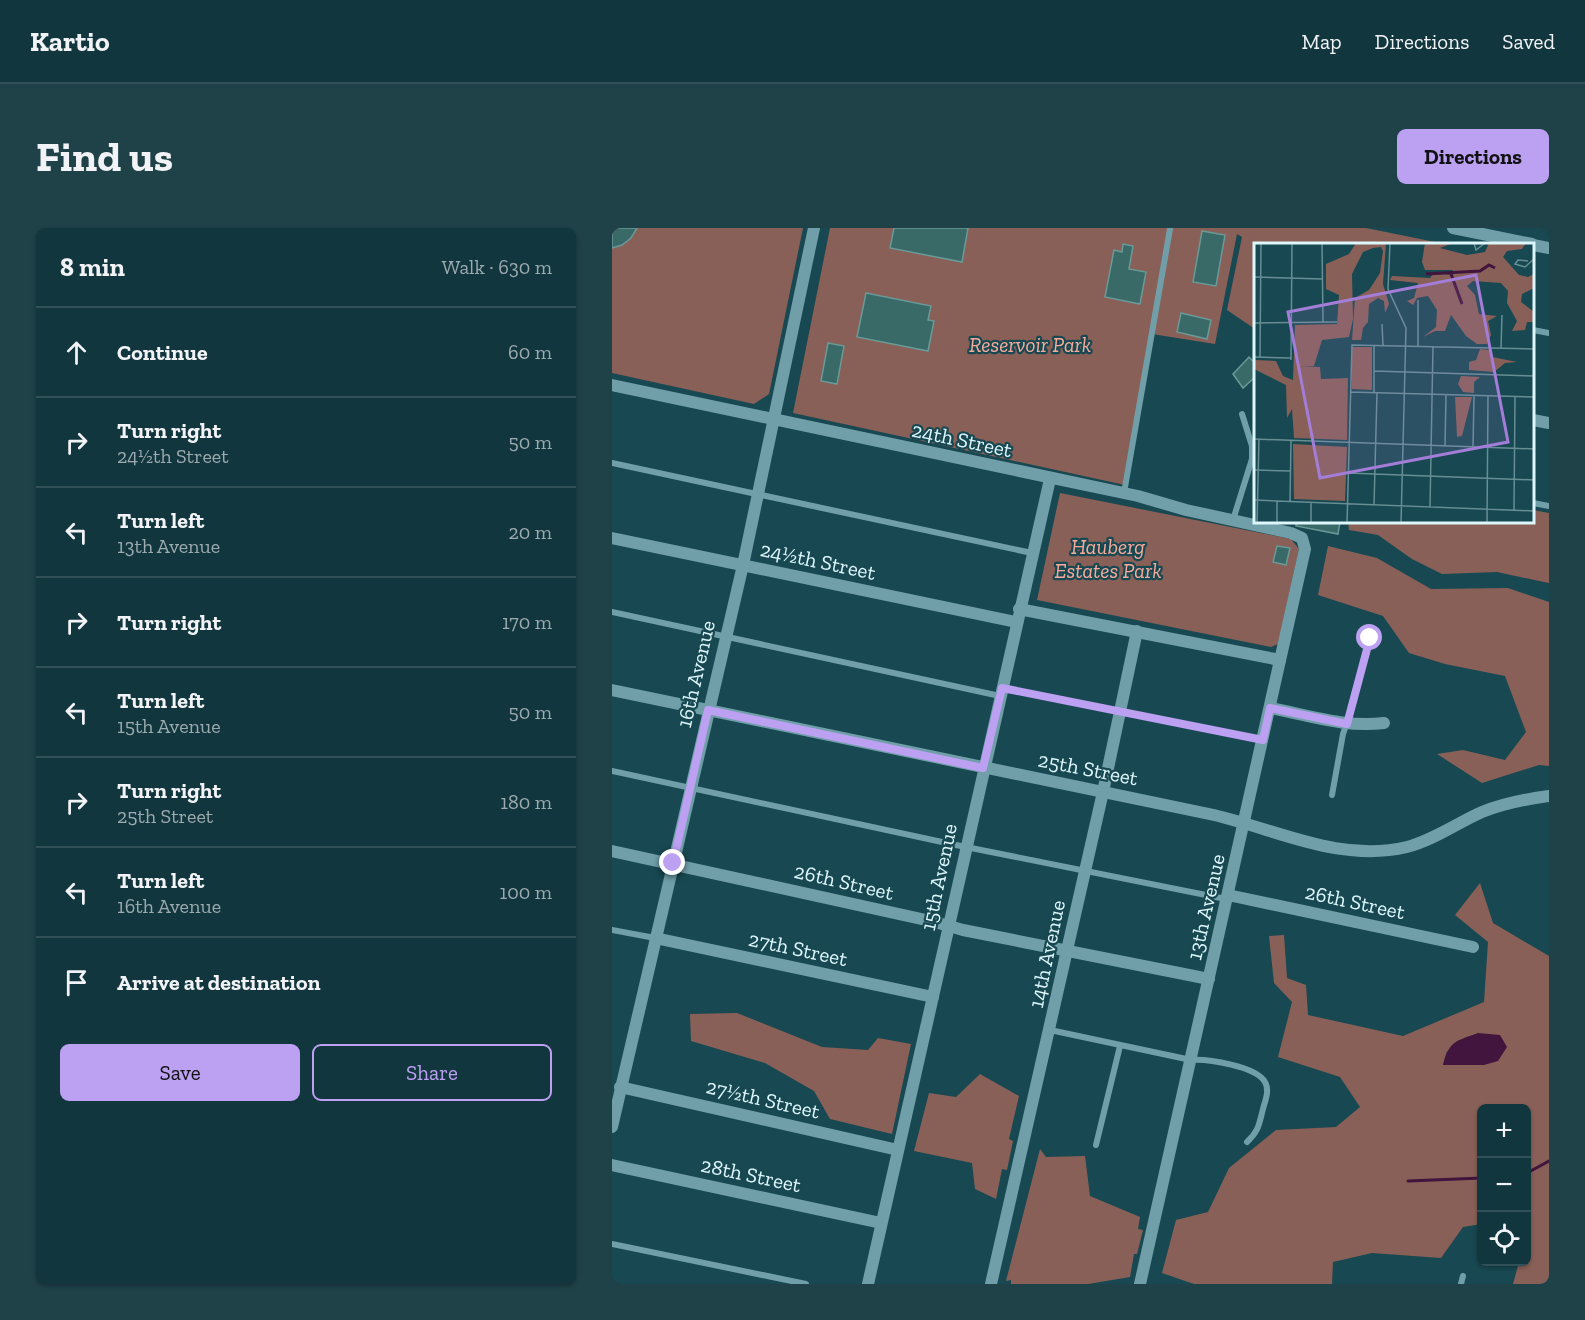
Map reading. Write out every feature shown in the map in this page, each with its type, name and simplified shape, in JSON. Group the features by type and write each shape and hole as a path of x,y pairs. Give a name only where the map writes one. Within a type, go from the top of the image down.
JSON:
{"street":[{"name":"16th Avenue","path":"612,1127 616,1086 655,939 743,565 814,228"},
{"path":"1452,228 1522,243"},
{"path":"1534,245 1549,248"},
{"name":"24th Street","path":"612,385 1124,494 1284,531 1302,538"},
{"path":"1534,420 1549,423"},
{"name":"15th Avenue","path":"868,1284 1050,479"},
{"name":"24½th Street","path":"612,538 1016,622"},
{"name":"13th Avenue","path":"1140,1284 1305,549 1302,538"},
{"path":"1019,609 1280,660"},
{"name":"14th Avenue","path":"991,1284 1050,1030 1137,631"},
{"name":"25th Street","path":"612,690 1245,822 1310,844 1352,851 1405,847 1507,803 1549,796"},
{"path":"1270,708 1347,724 1384,723"},
{"name":"26th Street","path":"612,851 949,926 1209,979"},
{"name":"26th Street","path":"1228,897 1473,947"},
{"name":"27th Street","path":"655,939 933,997"},
{"name":"27½th Street","path":"616,1086 898,1150"},
{"name":"28th Street","path":"612,1165 881,1223"}],"lane":[{"path":"1124,494 1170,229"},
{"path":"1534,330 1549,333"},
{"path":"1233,520 1252,459 1252,446 1242,414"},
{"path":"612,463 1032,553"},
{"path":"1534,503 1549,506"},
{"path":"612,612 1001,692 1120,711 1263,740"},
{"path":"1332,795 1343,734 1370,638"},
{"path":"612,771 966,847 1228,897"},
{"path":"612,930 655,939"},
{"path":"1050,1030 1120,1046 1253,1071 1264,1080 1267,1092 1257,1133 1247,1142"},
{"path":"1096,1145 1120,1046"},
{"path":"612,1244 806,1284"},
{"path":"1461,1284 1463,1276"}],"green space":[{"path":"612,228 803,228 769,394 754,404 612,373"},
{"name":"Reservoir Park","path":"830,228 1366,228 1440,243 1254,243 1254,328 1227,310 1242,237 1237,234 1215,344 1152,334 1125,485 793,413"},
{"name":"Hauberg Estates Park","path":"1060,493 1291,539 1299,549 1278,644 1271,647 1037,600"},
{"path":"1534,510 1549,513 1549,583 1497,572 1442,574 1412,559 1378,535 1349,530 1348,524 1534,524"},
{"path":"1328,546 1377,558 1431,589 1508,588 1549,602 1549,766 1539,765 1482,783 1437,754 1463,750 1505,760 1526,732 1505,676 1445,664 1409,653 1383,616 1318,595"},
{"path":"1480,883 1493,923 1549,956 1549,1284 1513,1284 1518,1266 1531,1266 1531,1104 1477,1104 1477,1225 1463,1227 1441,1258 1372,1253 1333,1262 1332,1284 1194,1284 1162,1273 1176,1220 1208,1212 1229,1168 1276,1130 1336,1127 1360,1107 1340,1077 1278,1057 1292,1002 1274,983 1269,936 1284,935 1287,978 1306,985 1308,1015 1403,1036 1484,1002 1488,942 1455,915","holes":["1447,1051 1484,1065 1443,1065"]},
{"path":"737,1013 822,1047 868,1050 878,1038 911,1044 892,1134 830,1119 814,1091 765,1063 691,1041 690,1014"},
{"path":"980,1074 1019,1096 1009,1139 1013,1141 1007,1170 1002,1169 996,1199 975,1189 972,1163 914,1151 929,1093 956,1097"},
{"path":"1040,1149 1046,1157 1085,1156 1090,1196 1140,1217 1138,1229 1143,1230 1137,1254 1134,1254 1130,1277 1088,1284 1011,1284 1011,1280 1006,1281"}],"shaded area":[{"path":"1478,1033 1500,1035 1507,1047 1498,1061 1484,1065 1443,1065 1454,1043"}],"building":[{"path":"612,228 637,228 631,238 622,245 612,248"},
{"path":"894,228 968,228 962,262 890,248"},
{"path":"1202,231 1225,235 1216,286 1193,282"},
{"path":"1123,244 1133,246 1129,269 1146,272 1140,304 1105,297 1114,250 1122,252"},
{"path":"866,293 931,306 928,320 934,321 928,351 857,337"},
{"path":"1181,313 1211,320 1207,339 1177,332"},
{"path":"828,343 844,346 837,384 821,381"},
{"path":"1249,357 1254,362 1254,378 1243,388 1233,374"},
{"path":"1296,524 1340,524 1338,534 1296,526"},
{"path":"1277,546 1290,548 1286,565 1273,562"}],"waterway":[{"path":"1531,1171 1549,1161"},
{"path":"1408,1181 1477,1178"}],"route":[{"path":"673,863 708,710 983,768 1002,688 1263,740 1270,708 1347,724 1370,638"}]}
